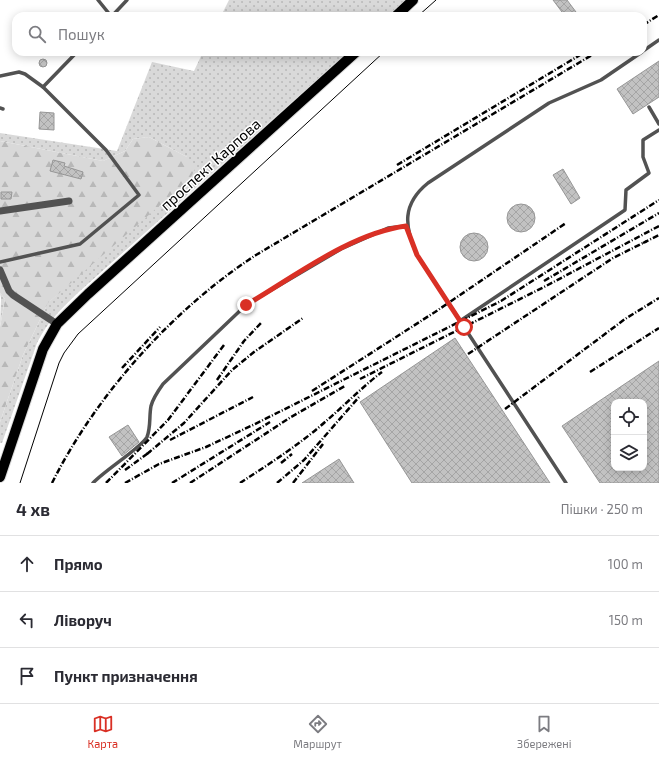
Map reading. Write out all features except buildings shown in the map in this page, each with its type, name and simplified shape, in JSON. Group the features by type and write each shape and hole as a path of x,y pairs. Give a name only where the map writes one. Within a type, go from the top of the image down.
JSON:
{"main road":[{"path":"400,12 413,0"},
{"name":"проспект Карпова","path":"0,477 42,349 57,324 83,298 352,56"}],"street":[{"path":"0,211 69,201"},
{"path":"0,270 9,291 13,295 57,324"}],"lane":[{"path":"98,0 108,12"},
{"path":"115,12 127,0"},
{"path":"647,48 659,40"},
{"path":"43,87 73,56"},
{"path":"566,483 417,255 406,226 411,204 416,192 428,183 549,103 602,80 636,56"},
{"path":"0,76 19,72 25,74 43,87 106,150 140,195 80,244 0,262"},
{"path":"649,107 658,119 659,124"},
{"path":"460,322 625,210 626,190 649,173 643,157 643,140 659,130"},
{"path":"93,483 104,472 142,444 149,427 152,402 163,384 246,305 340,249 388,228 406,226"}],"green space":[{"path":"229,0 406,0 392,12 223,12"},
{"path":"201,56 344,56 80,291 56,315 37,343 2,443 0,443 0,422 23,355 48,303 76,277 187,157 149,137 133,139 125,151 103,161 0,141 0,133 117,151 152,62 194,71"},
{"path":"149,137 187,157 195,169 190,179 48,303 23,355 0,422 0,327 5,299 0,293 0,141 103,161 125,151 133,139"},
{"path":"0,293 5,299 0,327 1,298"}],"tram line":[{"path":"422,12 436,0"},
{"path":"20,483 59,363 64,353 78,334 380,56"}],"railway":[{"path":"647,22 659,15"},
{"path":"397,165 578,56"},
{"path":"52,483 70,450 91,418 114,386 139,356 195,301 225,277 256,255 590,56"},
{"path":"125,483 159,464 206,447 253,425 501,301 659,200"},
{"path":"544,281 659,213"},
{"path":"312,391 435,312 566,223"},
{"path":"360,379 546,286 659,226"},
{"path":"643,243 659,235"},
{"path":"468,354 613,258 647,241"},
{"path":"505,409 625,319 659,298"},
{"path":"147,454 184,423 232,370 254,352 303,318"},
{"path":"217,380 244,341 261,323"},
{"path":"122,368 160,327"},
{"path":"590,372 659,328"},
{"path":"106,483 168,420 224,345"},
{"path":"240,483 305,439 382,372"},
{"path":"190,483 291,417 345,386"},
{"path":"170,440 253,397"},
{"path":"277,483 304,460 359,397"},
{"path":"172,483 270,422"},
{"path":"293,483 323,444"},
{"path":"125,470 151,451"},
{"path":"281,463 292,454"}],"route":[{"path":"246,305 340,249 388,228 406,226 417,255 464,327"}]}
